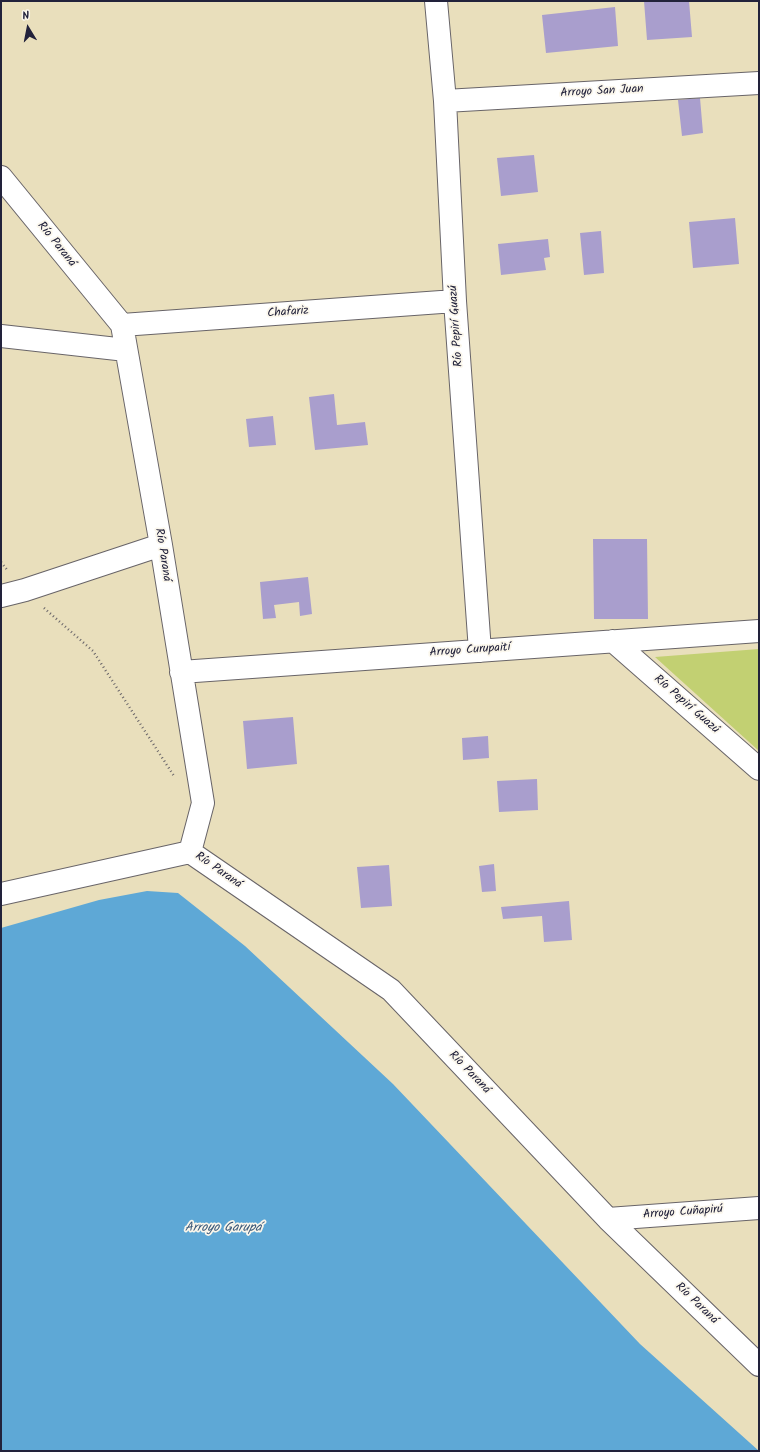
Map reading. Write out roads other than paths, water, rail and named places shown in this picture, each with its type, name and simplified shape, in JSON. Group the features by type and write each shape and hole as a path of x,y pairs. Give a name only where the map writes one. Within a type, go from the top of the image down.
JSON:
{"street":[{"name":"Río Pepirí Guazú","path":"436,1 445,101 455,301 480,651"},
{"name":"Arroyo San Juan","path":"445,101 759,83"},
{"name":"Río Paraná","path":"1,177 122,325 161,545 203,803 190,852 391,990 608,1219 759,1365"},
{"name":"Chafariz","path":"122,325 455,301"},
{"path":"1,336 126,350"},
{"path":"1,596 25,590 161,545"},
{"name":"Arroyo Curupaití","path":"181,672 759,631"},
{"name":"Río Pepirí Guazú","path":"613,641 759,769"},
{"path":"1,894 190,852"},
{"name":"Arroyo Cuñapirú","path":"608,1219 759,1208"}],"water":[{"name":"Arroyo Garupá","path":"147,891 178,893 245,946 393,1084 640,1344 759,1451 1,1451 1,928 99,900"}]}
